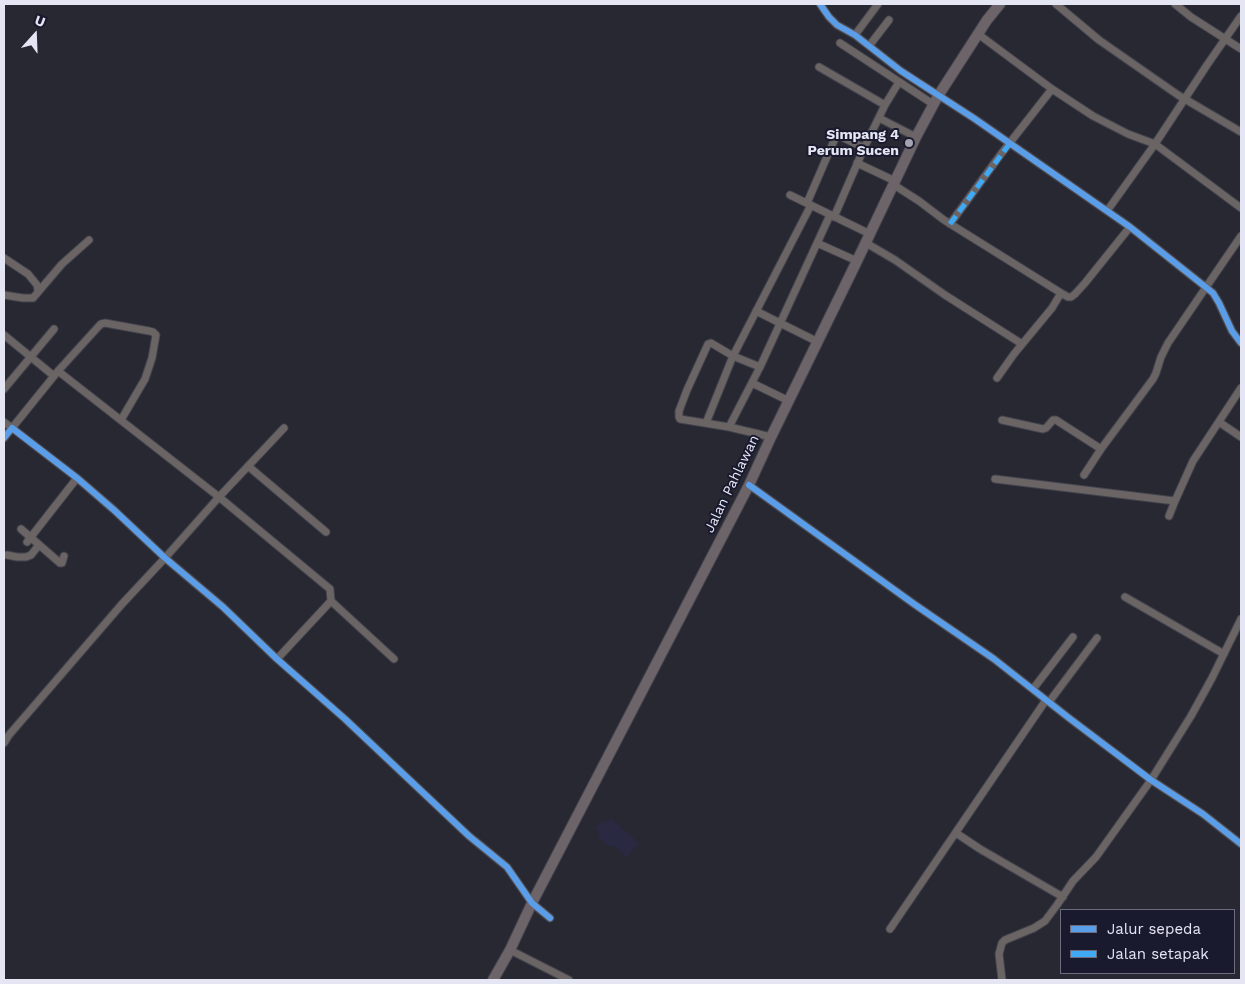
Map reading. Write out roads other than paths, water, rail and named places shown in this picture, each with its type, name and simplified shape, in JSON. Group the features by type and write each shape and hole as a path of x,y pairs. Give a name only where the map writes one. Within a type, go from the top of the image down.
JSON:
{"main road":[{"name":"Jalan Pahlawan","path":"493,980 749,485 935,100 1000,4"}],"street":[{"path":"820,4 837,25 869,46 935,100"},
{"path":"855,36 878,4"},
{"path":"1056,4 1099,40 1185,99 1241,132"},
{"path":"1175,4 1241,50"},
{"path":"1107,211 1155,144 1241,16"},
{"path":"869,46 889,20"},
{"path":"978,34 1052,89 1106,123 1155,144 1241,208"},
{"path":"840,43 899,82 975,119 1130,228 1213,293 1232,332 1241,343"},
{"path":"819,67 885,105"},
{"path":"729,427 760,367 885,105 899,82"},
{"path":"950,224 1052,89"},
{"path":"879,118 916,137"},
{"path":"706,423 733,356 809,204 836,136 838,135 864,148"},
{"path":"857,163 894,183 950,224 1068,297 1075,294 1085,284 1130,228"},
{"path":"790,195 832,216 868,238 895,260 945,295 1022,344"},
{"path":"1084,476 1153,379 1168,343 1241,236"},
{"path":"4,295 30,298 35,295 62,264 89,240"},
{"path":"818,243 857,262"},
{"path":"4,258 28,274 37,285 38,290"},
{"path":"997,378 1061,294"},
{"path":"756,311 818,342"},
{"path":"4,438 56,373 101,324 105,323 152,332 156,335 152,358 145,379 121,420"},
{"path":"4,389 54,329"},
{"path":"4,335 30,358 56,373 121,420 219,497 330,589 331,601 394,659"},
{"path":"760,367 708,344 687,390 679,411 679,417 771,437"},
{"path":"752,383 789,401"},
{"path":"1169,516 1193,461 1241,388"},
{"path":"1002,420 1043,429 1053,420 1056,420 1102,450"},
{"path":"4,422 77,478 222,607 469,836 507,866 532,903 550,918"},
{"path":"1219,422 1241,437"},
{"path":"4,743 7,732 219,497 284,428"},
{"path":"248,466 326,532"},
{"path":"29,539 77,478"},
{"path":"995,479 1175,501"},
{"path":"749,485 994,659 1150,780 1202,814 1241,844"},
{"path":"21,529 29,539 39,544 60,563 64,556"},
{"path":"7,555 26,557 31,555 39,544"},
{"path":"1125,597 1224,654"},
{"path":"276,659 331,601"},
{"path":"1002,980 999,954 1002,943 1045,921 1074,881 1096,857 1192,716 1241,619"},
{"path":"1033,690 1073,637"},
{"path":"890,929 1048,701 1097,638"},
{"path":"956,833 1062,897"},
{"path":"510,950 569,980"}],"place":[{"name":"Simpang 4 Perum Sucen","path":"909,143"}]}
